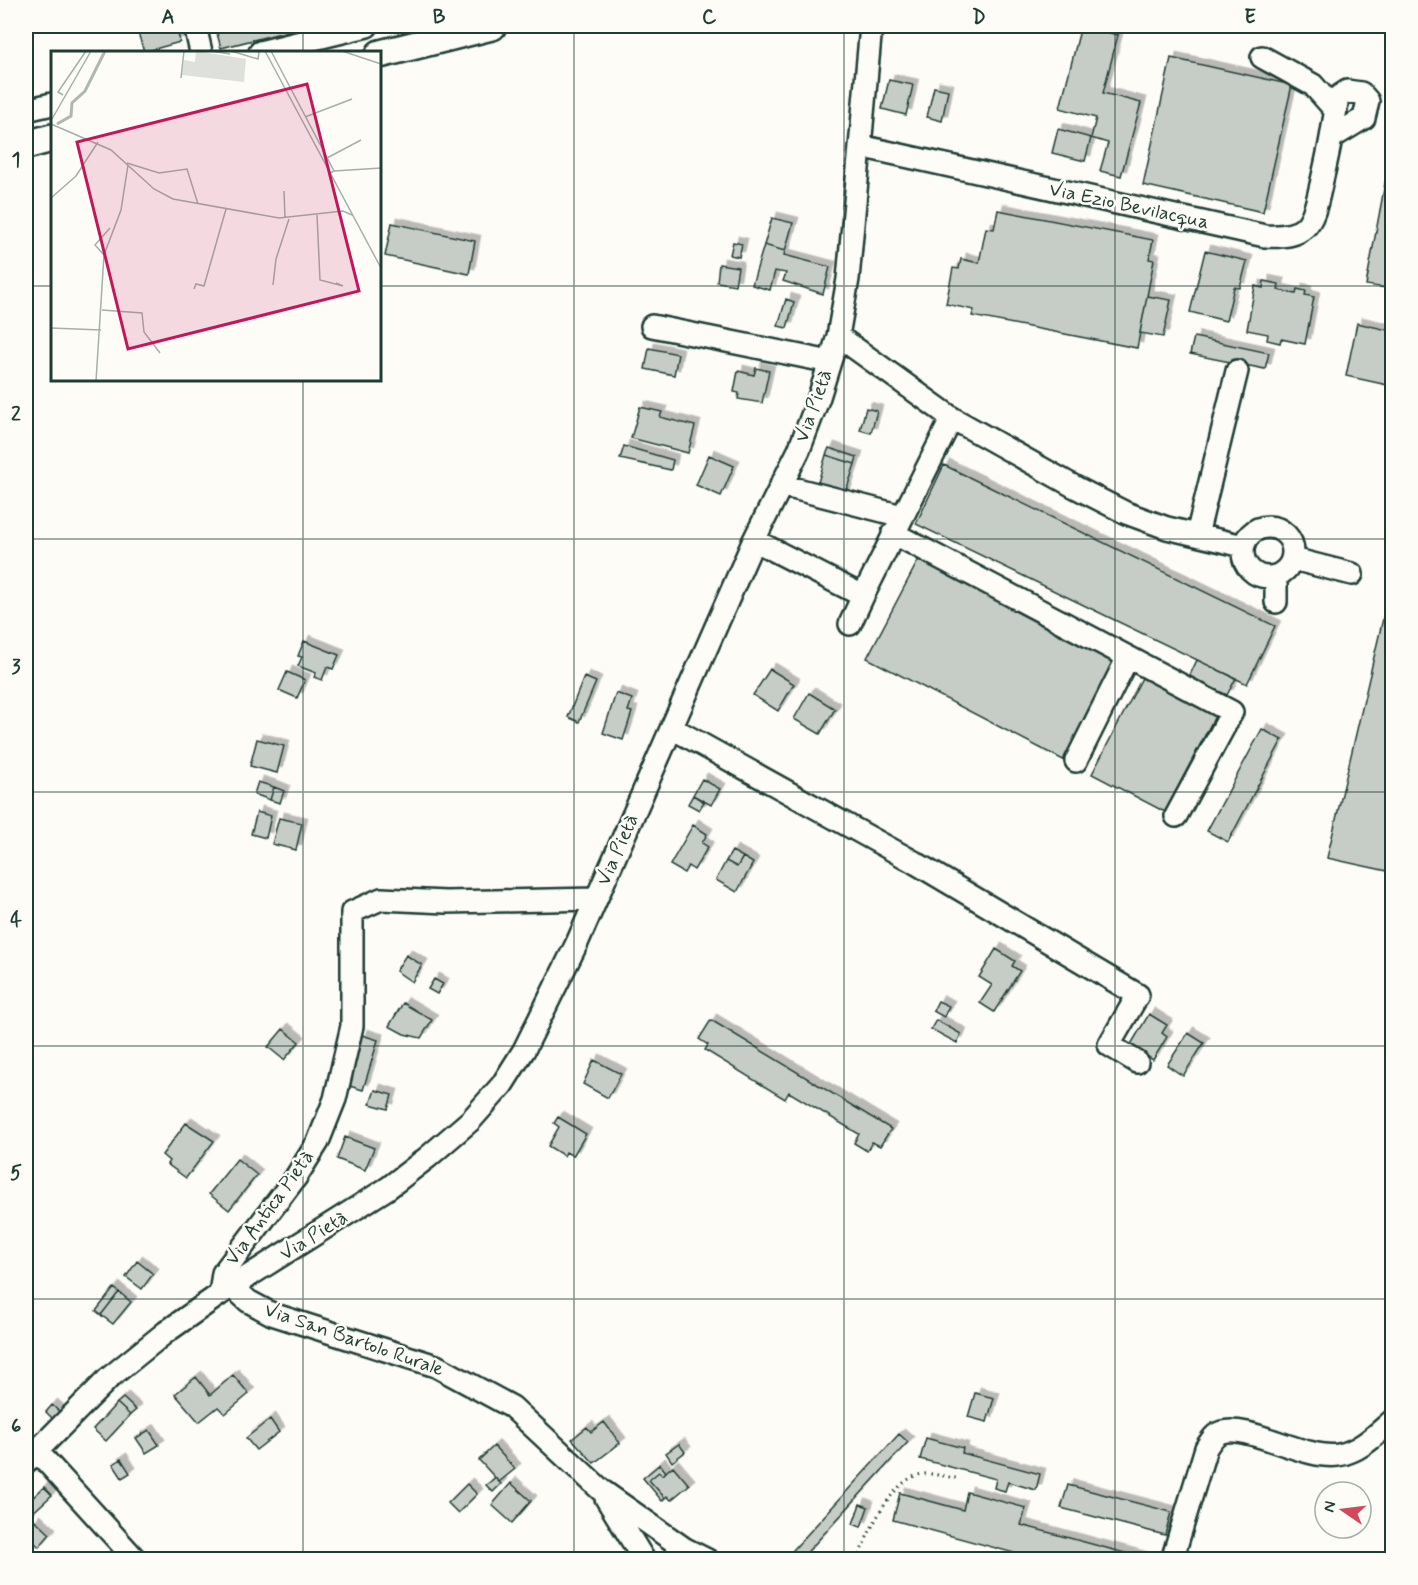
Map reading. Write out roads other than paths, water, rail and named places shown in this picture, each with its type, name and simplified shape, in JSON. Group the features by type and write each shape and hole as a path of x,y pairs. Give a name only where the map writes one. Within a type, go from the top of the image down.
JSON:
{"main road":[{"path":"381,54 492,26"},
{"path":"26,145 51,138"}],"street":[{"path":"195,26 201,51"},
{"path":"264,51 367,26"},
{"path":"863,26 869,48"},
{"name":"Via Pietà","path":"31,1456 109,1378 165,1332 388,1188 471,1120 502,1085 524,1050 596,899 754,540 799,450 830,362 838,336 848,279 871,26"},
{"path":"1262,57 1313,85 1335,110"},
{"path":"1331,138 1364,118 1368,101 1361,93 1347,91 1338,97 1335,110"},
{"path":"26,110 51,104"},
{"name":"Via Ezio Bevilacqua","path":"860,147 1265,236 1285,237 1303,230 1314,216 1335,110"},
{"path":"651,326 830,362"},
{"path":"838,336 952,418 1043,470 1126,513 1167,528 1243,546"},
{"path":"1197,535 1237,371"},
{"path":"850,624 897,525 952,418"},
{"path":"781,485 897,525 1128,657 1232,712 1176,816"},
{"path":"1275,527 1288,536 1294,551 1293,559 1289,567 1276,577 1261,577 1248,568 1244,562 1243,546 1246,539 1258,528 1275,527"},
{"path":"754,540 862,597"},
{"path":"1293,559 1352,574"},
{"path":"1276,577 1276,602"},
{"path":"1076,761 1128,657"},
{"path":"672,728 914,862 1138,995 1109,1045 1137,1062"},
{"name":"Via Antica Pietà","path":"227,1290 223,1273 296,1177 318,1142 335,1099 352,1026 352,912 381,899 446,902 596,899"},
{"name":"Via San Bartolo Rurale","path":"227,1290 272,1314 436,1366 512,1407 601,1490 685,1549 707,1560"},
{"path":"1172,1560 1206,1448 1214,1436 1223,1431 1249,1434 1319,1454 1338,1455 1355,1450 1392,1421"},
{"path":"31,1456 136,1560"},
{"path":"601,1490 644,1560"}],"waterway":[{"path":"26,159 41,155"}]}
